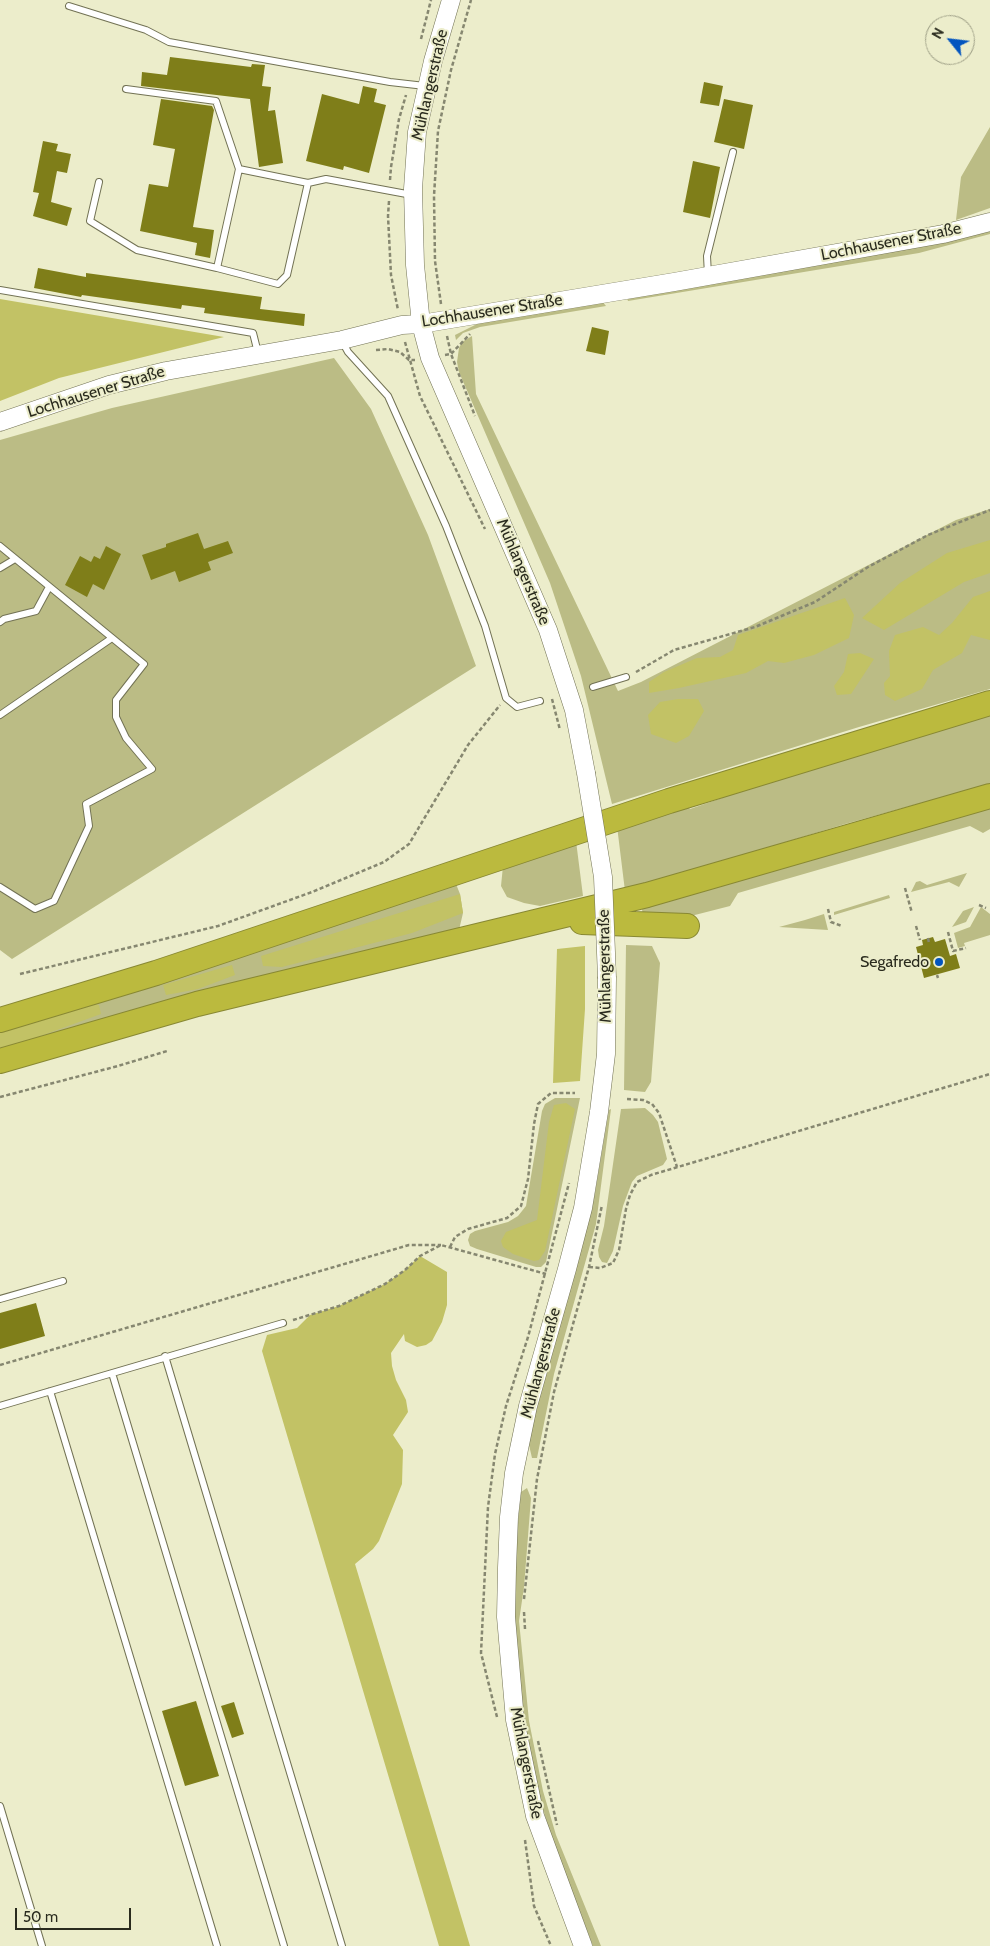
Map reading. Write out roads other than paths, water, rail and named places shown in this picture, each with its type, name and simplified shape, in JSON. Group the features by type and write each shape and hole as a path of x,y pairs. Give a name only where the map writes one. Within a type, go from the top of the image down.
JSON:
{"highway":[{"path":"0,1020 156,973 669,800 990,703"},
{"path":"0,1061 197,1004 647,895 990,796"},
{"path":"542,920 687,926"}],"main road":[{"name":"Mühlangerstraße","path":"451,0 417,132 413,195 421,324 430,358 548,630 574,710 603,878 607,978 606,1054 599,1112 583,1208 528,1406 514,1473 506,1568 506,1617 515,1720 535,1816 583,1946"},
{"name":"Lochhausener Straße","path":"0,422 109,385 166,371 259,354 345,346 402,325 421,324 708,276 943,234 990,222"}],"lane":[{"path":"69,6 146,30 169,42 390,82 428,87"},
{"path":"126,89 216,100 239,169 217,268"},
{"path":"708,276 708,256 733,152"},
{"path":"239,169 308,183 326,179 413,195"},
{"path":"99,182 90,221 137,250 278,284 287,275 308,183"},
{"path":"0,290 253,333 259,354"},
{"path":"345,346 388,396 446,526 485,626 506,698 517,707 540,701"},
{"path":"0,546 144,664 116,700 116,716 126,738 152,769 86,804 89,826 54,901 35,909 0,887"},
{"path":"0,568 15,558"},
{"path":"0,622 4,619 36,611 50,587"},
{"path":"0,715 112,638"},
{"path":"593,687 626,677"},
{"path":"0,1299 64,1281"},
{"path":"0,1406 283,1322"},
{"path":"165,1356 342,1946"},
{"path":"112,1373 284,1946"},
{"path":"50,1390 217,1946"},
{"path":"0,1806 42,1946"}],"place":[{"name":"Segafredo","path":"939,962"}]}
